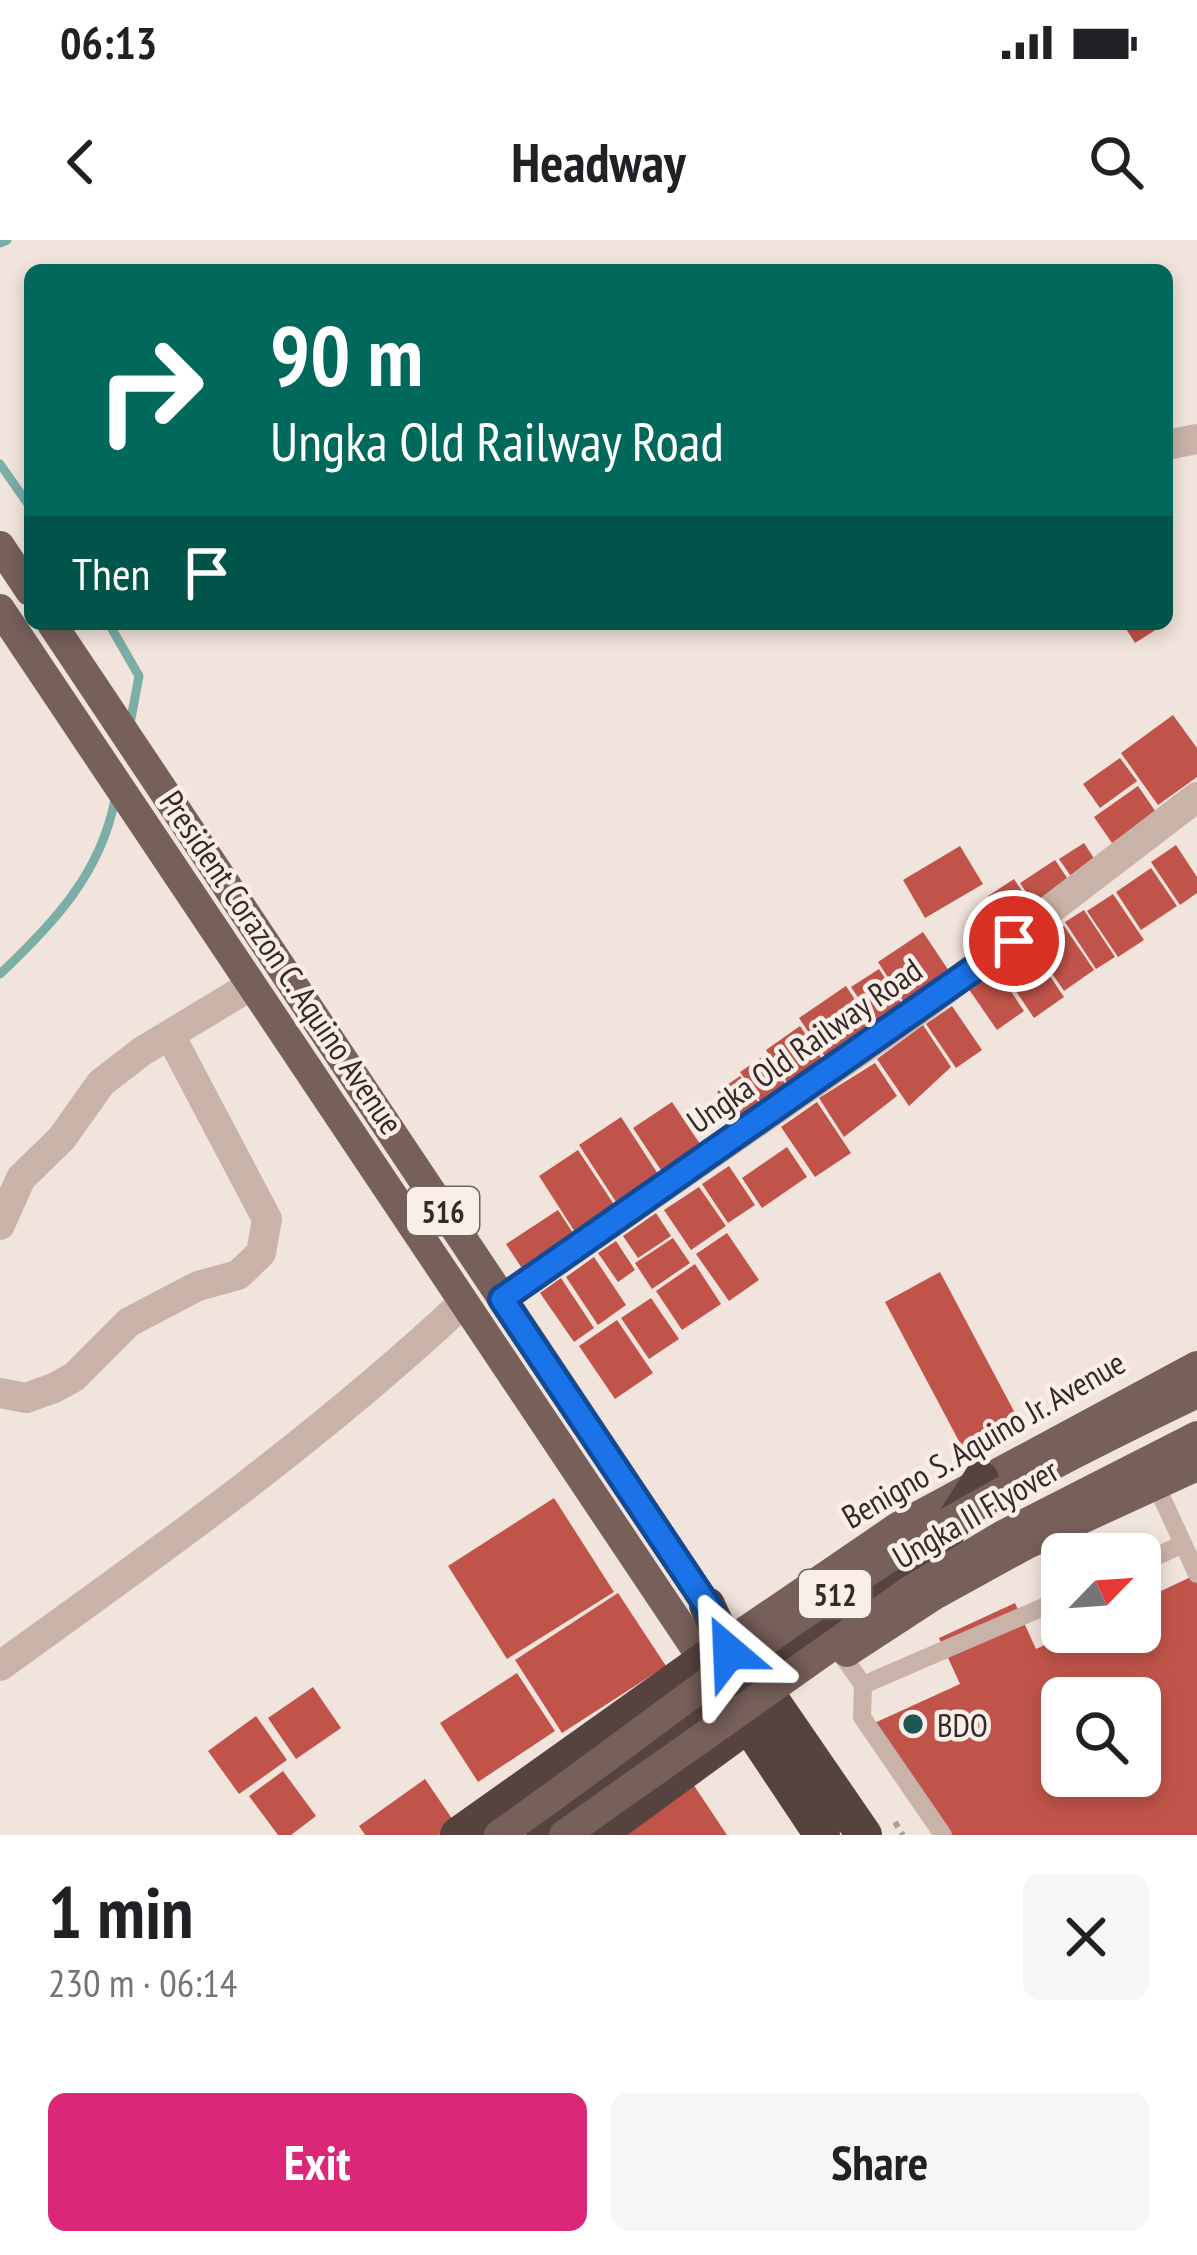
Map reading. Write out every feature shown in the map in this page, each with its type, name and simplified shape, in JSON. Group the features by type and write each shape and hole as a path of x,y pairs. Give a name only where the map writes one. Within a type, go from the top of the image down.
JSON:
{"highway":[{"path":"544,1835 560,1816 742,1687 783,1652 919,1564 938,1547 981,1478"},
{"path":"707,1605 742,1687"},
{"name":"512","path":"458,1835 742,1687"},
{"name":"512","path":"597,1835 742,1687"},
{"name":"President Corazon C. Aquino Avenue","path":"742,1687 822,1835"},
{"name":"President Corazon C. Aquino Avenue","path":"742,1687 864,1835"}],"main road":[{"path":"0,547 24,582"},
{"name":"President Corazon C. Aquino Avenue","path":"0,609 464,1304 742,1687"},
{"name":"President Corazon C. Aquino Avenue","path":"56,630 707,1605"},
{"name":"Benigno S. Aquino Jr. Avenue","path":"981,1478 1197,1366"},
{"name":"Ungka II Flyover","path":"499,1835 772,1636 890,1557 1000,1492 1197,1393"},
{"name":"Ungka II Flyover","path":"564,1835 911,1590 1003,1535 1197,1436"},
{"name":"512","path":"742,1687 842,1655 1009,1554 1197,1466"}],"street":[{"name":"Ungka Old Railway Road","path":"502,1299 959,981 1197,797"},
{"path":"0,1225 21,1178 62,1138 101,1083 141,1052 250,986"},
{"path":"0,1393 26,1398 54,1388 74,1377 129,1322 198,1286 238,1274 261,1253 267,1219 172,1037"},
{"path":"0,1666 191,1531 397,1366 464,1304"}],"lane":[{"path":"1156,1485 1196,1574"},
{"path":"1161,1554 1183,1544"},
{"path":"863,1685 1041,1608"},
{"path":"842,1655 863,1685 862,1717 943,1835"}],"building":[{"path":"1127,630 1156,630 1135,643"},
{"path":"1173,715 1197,748 1197,777 1158,805 1121,753"},
{"path":"1120,758 1137,781 1100,808 1083,784"},
{"path":"1138,786 1156,812 1112,843 1094,817"},
{"path":"1084,843 1101,869 1077,885 1059,859"},
{"path":"1176,845 1197,877 1197,893 1180,905 1151,862"},
{"path":"960,846 983,884 925,918 903,880"},
{"path":"1055,860 1074,888 1039,911 1020,883"},
{"path":"1151,868 1177,906 1141,930 1116,892"},
{"path":"1014,879 1038,915 1012,933 988,896"},
{"path":"1113,894 1144,940 1118,957 1087,911"},
{"path":"1084,910 1115,957 1096,969 1065,922"},
{"path":"1064,926 1094,970 1064,991 1034,947"},
{"path":"923,932 953,977 907,1007 878,962"},
{"path":"1031,948 1064,997 1034,1018 1001,969"},
{"path":"879,969 905,1009 878,1027 851,987"},
{"path":"996,969 1024,1011 997,1030 968,988"},
{"path":"846,986 875,1030 828,1061 799,1018"},
{"path":"952,1006 982,1050 956,1068 926,1024"},
{"path":"923,1025 951,1067 909,1106 877,1059"},
{"path":"800,1026 823,1060 788,1084 766,1050"},
{"path":"765,1055 786,1085 761,1102 740,1072"},
{"path":"875,1063 897,1096 844,1137 819,1098"},
{"path":"740,1076 761,1106 737,1122 717,1092"},
{"path":"672,1102 704,1150 665,1176 633,1128"},
{"path":"817,1102 851,1153 815,1177 781,1127"},
{"path":"621,1117 660,1177 618,1205 579,1145"},
{"path":"787,1147 807,1177 762,1208 742,1178"},
{"path":"578,1150 615,1206 575,1232 539,1176"},
{"path":"729,1166 755,1205 728,1223 702,1184"},
{"path":"699,1187 726,1226 691,1250 664,1210"},
{"path":"558,1210 575,1236 523,1270 506,1244"},
{"path":"656,1213 671,1236 638,1258 623,1236"},
{"path":"727,1233 759,1280 729,1301 696,1254"},
{"path":"673,1238 690,1263 652,1289 635,1263"},
{"path":"616,1241 635,1270 618,1282 598,1253"},
{"path":"594,1257 626,1305 598,1325 566,1277"},
{"path":"695,1264 721,1304 682,1330 656,1291"},
{"path":"940,1272 1024,1430 969,1460 885,1302"},
{"path":"561,1278 594,1328 574,1342 540,1293"},
{"path":"651,1298 679,1339 649,1359 621,1318"},
{"path":"617,1320 653,1373 615,1399 579,1346"},
{"path":"554,1498 614,1592 507,1659 448,1566"},
{"path":"1197,1574 1197,1835 941,1835 870,1725 960,1684 939,1638 1015,1603 1036,1649 1041,1647 1041,1653 1161,1653 1161,1591"},
{"path":"618,1593 666,1666 562,1733 515,1660"},
{"path":"517,1673 555,1731 478,1782 440,1723"},
{"path":"313,1687 341,1728 296,1759 268,1718"},
{"path":"256,1716 287,1760 239,1794 208,1751"},
{"path":"283,1771 316,1816 291,1835 278,1835 249,1796"},
{"path":"425,1779 455,1823 439,1835 365,1835 359,1826"},
{"path":"693,1784 727,1835 614,1835"}],"waterway":[{"path":"0,243 7,240"},
{"path":"0,464 24,498"},
{"path":"112,630 139,676 130,724"},
{"path":"0,974 39,936 87,873 115,799"}],"place":[{"name":"BDO","path":"913,1724"}],"route":[{"path":"729,1652 707,1605 502,1299 1014,941"}]}
